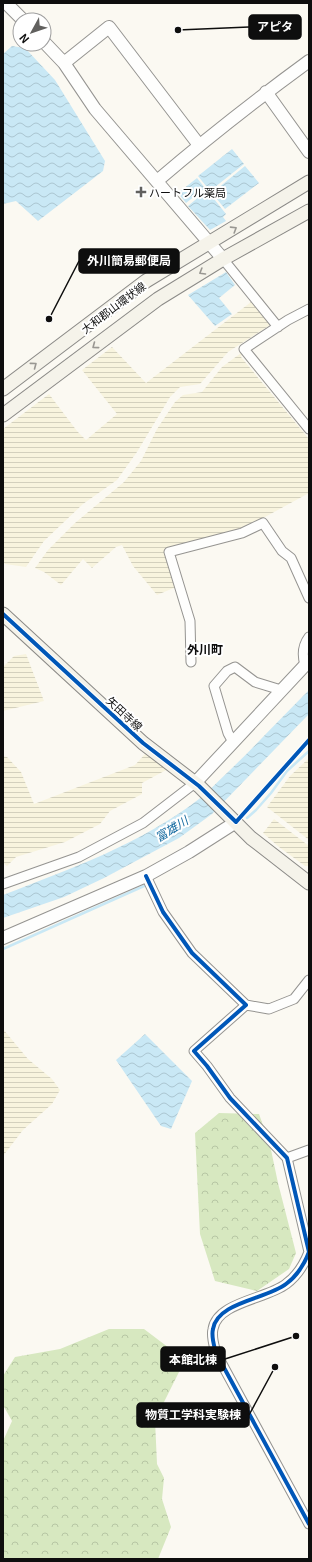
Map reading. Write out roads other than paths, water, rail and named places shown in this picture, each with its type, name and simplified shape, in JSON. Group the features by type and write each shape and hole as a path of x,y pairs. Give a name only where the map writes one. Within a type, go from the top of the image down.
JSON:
{"main road":[{"name":"大和郡山環状線","path":"3,389 146,281 210,244 309,182"},
{"name":"大和郡山環状線","path":"3,415 158,299 223,259 309,211"},
{"name":"矢田寺線","path":"3,614 144,742 197,784 250,838 306,878"}],"street":[{"path":"6,3 15,12"},
{"path":"64,63 109,27 199,144"},
{"path":"52,50 64,63 95,109 223,259 278,327"},
{"path":"157,181 199,144 309,61"},
{"path":"266,92 309,152"},
{"path":"309,309 244,349 309,429"},
{"path":"192,662 190,620 169,552 242,533 263,523 282,551 291,558 309,598"},
{"path":"3,884 79,857 143,823 197,784 233,742 307,663 303,657 305,642 309,638"},
{"path":"233,742 228,733 214,686 227,671 235,667 255,682 281,690"},
{"path":"3,938 146,876 189,852 232,819"},
{"path":"146,876 163,912 192,953 246,1006 269,1009 294,999 309,980"},
{"path":"246,1006 194,1051 230,1098 287,1158 309,1252 304,1266 286,1284 269,1294 228,1309 217,1318 213,1327 212,1336 216,1353 309,1524"},
{"path":"287,1158 309,1150"}],"water":[{"path":"12,46 12,52 29,52 55,80 105,161 103,171 38,221 16,201 3,204 3,54"},
{"path":"232,149 244,164 210,191 198,176"},
{"path":"245,166 259,183 225,209 212,193"},
{"path":"197,178 205,188 186,203 178,193"},
{"path":"207,190 226,214 223,217 226,221 210,230 188,206"},
{"path":"226,272 235,285 219,298 232,314 215,326 188,295"},
{"name":"富雄川","path":"309,690 309,714 212,814 179,838 104,878 64,897 3,918 3,895 79,865 129,842 177,815 199,799"},
{"path":"145,1034 192,1081 171,1129 161,1126 116,1060"}],"waterway":[{"path":"247,818 271,793 287,771 309,751"},
{"path":"3,949 144,886"}],"place":[{"name":"アピタ","path":"178,30"},
{"name":"ハートフル薬局","path":"141,192"},
{"name":"外川簡易郵便局","path":"49,319"},
{"name":"本館北棟","path":"296,1336"},
{"name":"物質工学科実験棟","path":"275,1367"}],"district":[{"name":"外川町","path":"205,648"}]}
